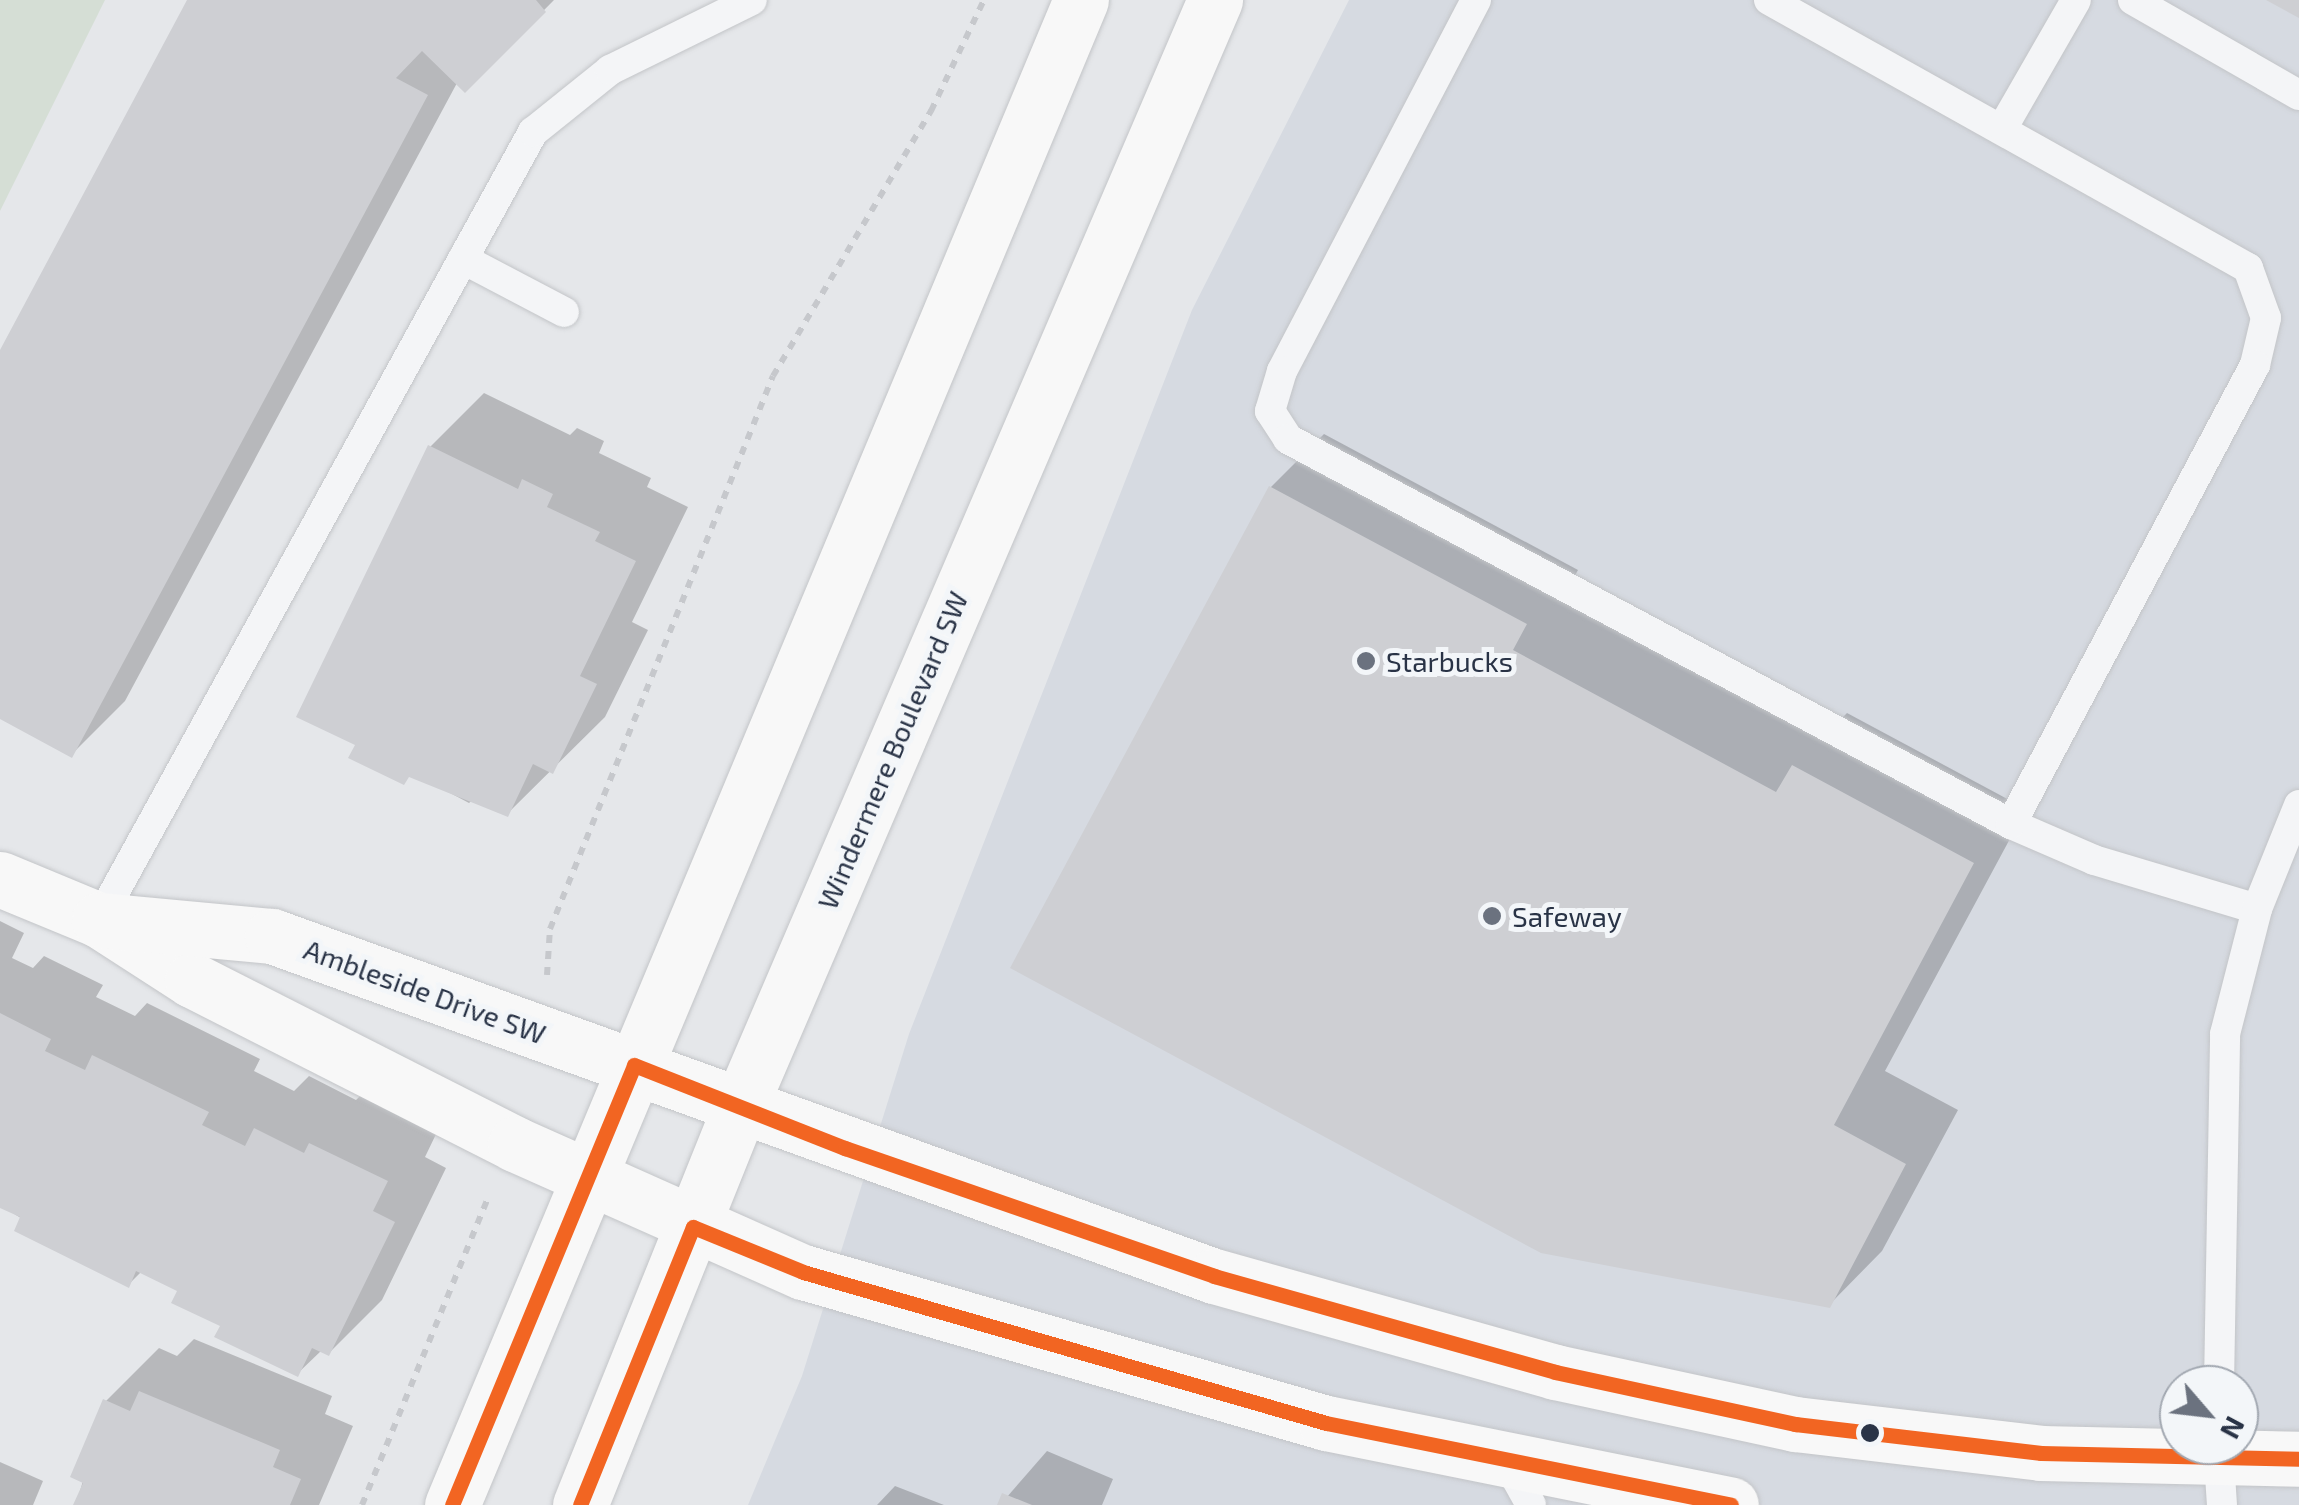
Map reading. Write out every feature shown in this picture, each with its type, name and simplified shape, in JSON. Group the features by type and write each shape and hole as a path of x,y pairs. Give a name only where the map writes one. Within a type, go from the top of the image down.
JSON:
{"street":[{"path":"452,1505 1081,0"},
{"name":"Windermere Boulevard SW","path":"580,1505 740,1110 1215,0"},
{"name":"Ambleside Drive SW","path":"0,879 99,920 192,980 515,1144 694,1227 803,1272 1326,1422 1518,1482 1732,1505"},
{"name":"Ambleside Drive SW","path":"99,920 272,936 634,1066 740,1110 1214,1276 1556,1372 1795,1424 2041,1453 2219,1469 2299,1458"}],"lane":[{"path":"99,920 533,132 610,70 752,0"},
{"path":"1476,0 1282,371 1270,411 1288,439 2010,824 2094,860 2257,909"},
{"path":"1769,0 2003,126 2248,268 2266,318 2255,364 2010,824"},
{"path":"2003,126 2076,0"},
{"path":"2133,0 2299,95"},
{"path":"464,259 564,312"},
{"path":"2219,1365 2225,1034 2257,909 2299,805"}],"path":[{"path":"541,1032 550,929 772,376 931,111 984,0"},
{"path":"362,1505 515,1144"}],"shaded area":[{"path":"0,0 105,0 0,211"},
{"path":"1349,0 2299,0 2299,1505 748,1505 802,1376 909,1034 1192,310"}],"building":[{"path":"187,0 536,0 546,12 465,93 422,51 396,78 428,95 72,758 0,719 0,350"},
{"path":"2266,0 2299,0 2299,18"},
{"path":"428,445 518,489 522,479 553,494 547,507 600,532 595,541 636,561 580,676 597,684 553,774 533,764 508,817 409,777 404,785 348,758 355,745 296,717"},
{"name":"Safeway","path":"1269,486 1527,624 1513,650 1776,792 1792,765 1974,863 1834,1125 1906,1164 1830,1308 1541,1253 1010,968"},
{"path":"0,1013 51,1039 45,1051 85,1070 92,1055 209,1112 202,1125 245,1146 254,1128 304,1153 309,1143 388,1181 373,1211 395,1222 329,1356 312,1348 298,1377 214,1337 220,1326 171,1303 177,1291 136,1271 129,1288 14,1231 20,1217 0,1208"},
{"path":"139,1391 280,1450 273,1467 301,1479 290,1505 73,1505 83,1483 70,1477 103,1399 130,1411"},
{"path":"1002,1493 1032,1505 997,1505"}],"transit line":[{"path":"452,1505 634,1065 845,1148 1214,1276 1555,1372 1795,1424 2041,1453 2299,1459"},
{"path":"580,1505 693,1227 803,1272 1326,1423 1731,1505"}],"place":[{"name":"Starbucks","path":"1366,661"},
{"name":"Safeway","path":"1492,916"}]}
